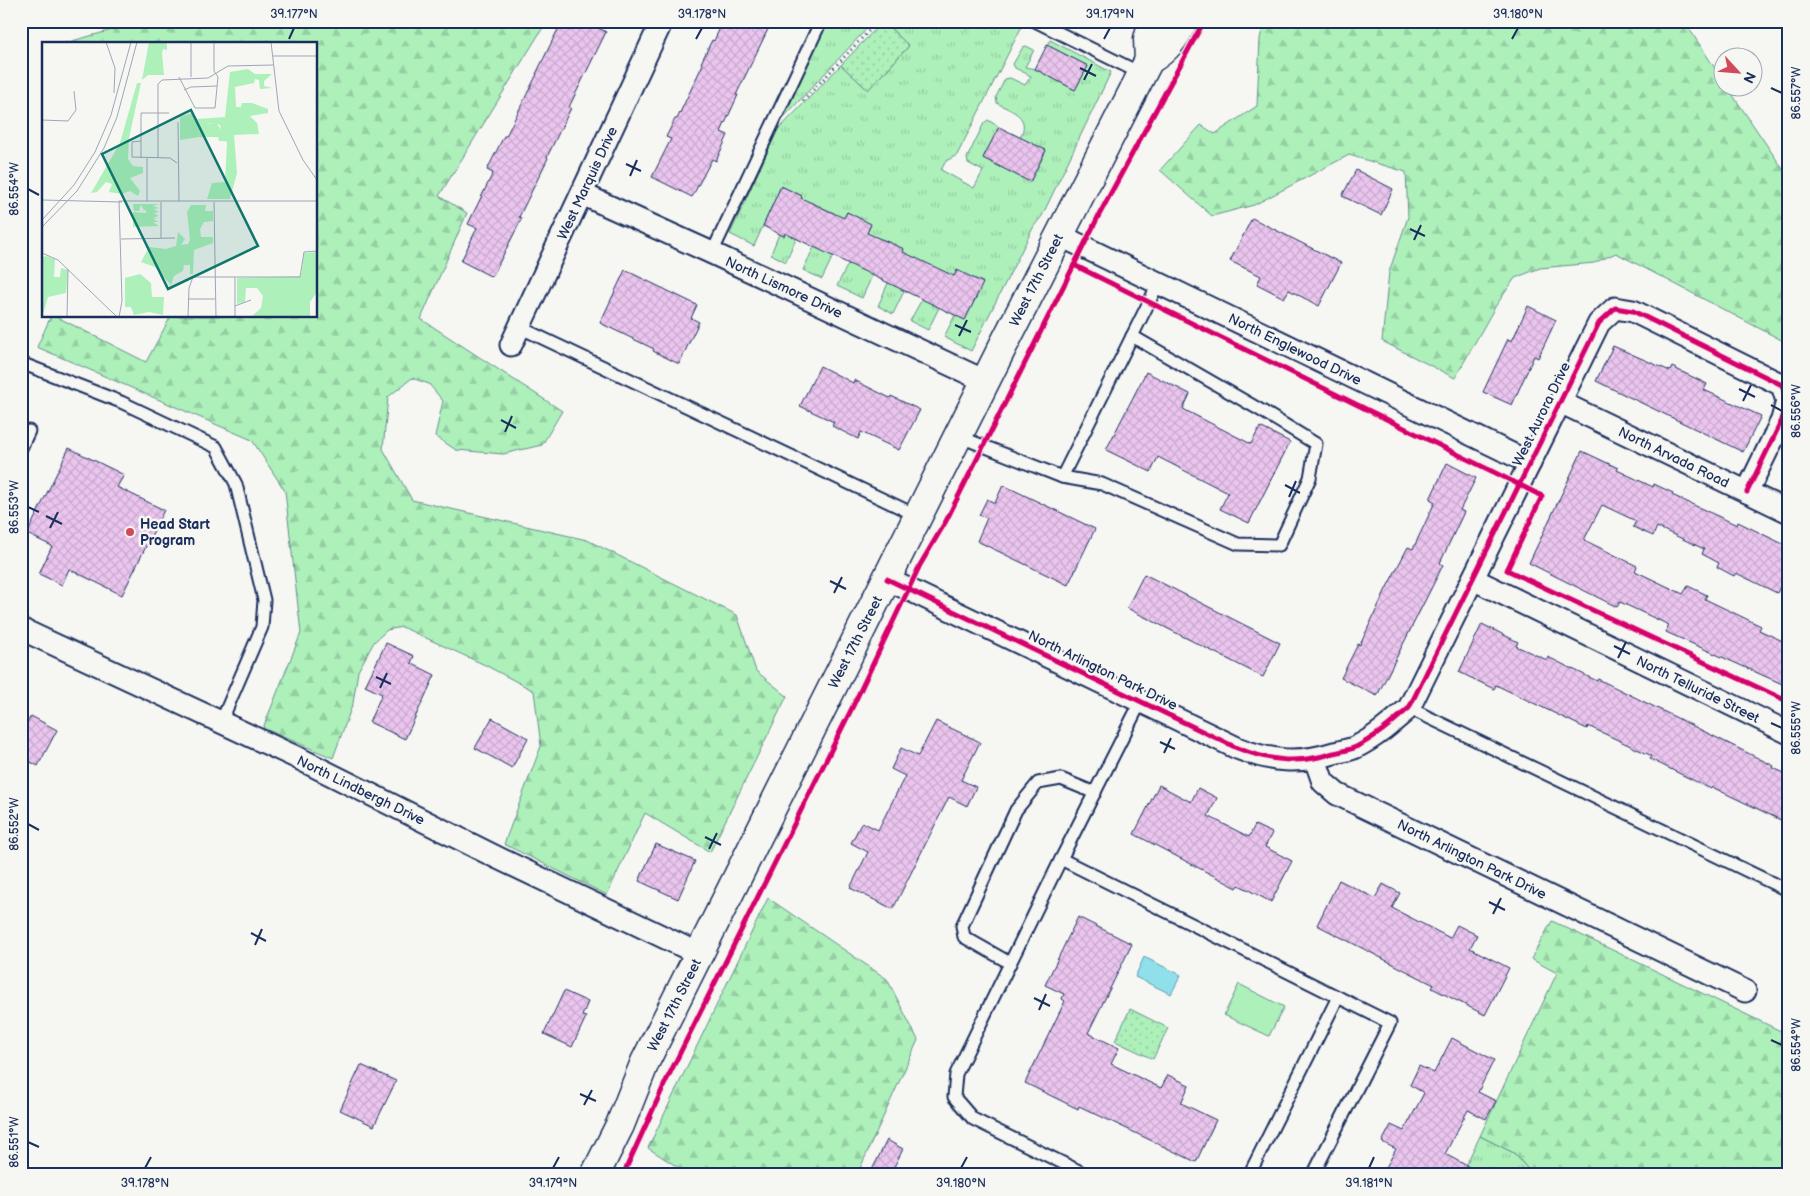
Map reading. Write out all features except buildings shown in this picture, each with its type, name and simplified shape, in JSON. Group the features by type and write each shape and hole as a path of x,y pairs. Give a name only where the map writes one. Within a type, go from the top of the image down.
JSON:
{"main road":[{"name":"West 17th Street","path":"1145,67 1148,39 1153,21"},
{"name":"West 17th Street","path":"595,1175 611,1144 645,1062 1059,235 1145,67 1173,41 1184,21"}],"street":[{"name":"West Marquis Drive","path":"515,336 662,21"},
{"name":"North Lismore Drive","path":"582,194 985,381"},
{"name":"North Englewood Drive","path":"1059,235 1530,463"},
{"name":"West Aurora Drive","path":"1315,759 1356,747 1409,708 1599,323 1615,308 1633,311 1782,385 1787,401 1782,420 1748,492"},
{"name":"North Arvada Road","path":"1560,402 1789,512"},
{"name":"North Arlington Park Drive","path":"887,579 1256,756 1274,760 1315,759 1323,782 1337,794 1745,991"},
{"name":"North Telluride Street","path":"1473,580 1789,733"},
{"name":"North Lindbergh Drive","path":"21,629 298,758 498,858 700,954"}],"lane":[{"path":"712,253 821,21"},
{"path":"1035,21 1145,67"},
{"path":"1062,477 1159,282"},
{"path":"515,336 918,516"},
{"path":"958,436 1062,477 1102,484 1238,544 1279,545 1310,478 1316,444 1262,410 1132,336"},
{"path":"21,363 122,402 216,447 236,484 264,600 262,627 221,722"},
{"path":"21,448 29,431"},
{"path":"1087,1175 973,1119 954,1097 956,1074 1061,859 1142,701"},
{"path":"1409,708 1789,891"},
{"path":"1010,963 964,938 962,926 1016,810 1038,784 1060,779 1095,793"},
{"path":"1061,859 1390,1023 1312,1175"},
{"path":"1249,1175 1338,997"}],"path":[{"path":"797,108 878,21"}],"green space":[{"path":"145,21 547,21 439,196 467,213 421,319 562,411 542,445 503,454 456,450 435,436 443,401 429,384 412,378 388,397 383,449 412,500 587,540 737,615 756,671 787,696 710,852 645,813 607,895 504,844 541,746 534,691 485,665 402,627 387,630 374,642 358,671 353,703 333,758 263,728 301,633 285,491 252,440 37,347 50,318 59,318 146,362 170,318 318,318 318,42 68,42"},
{"path":"828,21 874,21 784,117"},
{"path":"883,21 1011,21 1022,26 957,155 946,161 941,170 974,188 983,171 968,163 967,158 984,123 988,120 999,127 983,158 1030,182 1046,151 1020,138 1023,131 1022,120 1014,112 997,103 996,97 1005,79 1010,78 1025,85 1031,76 1015,68 1013,64 1023,47 1026,46 1034,50 1025,67 1035,69 1075,90 1088,66 1047,45 1050,40 1111,72 1042,216 1034,226 971,351 944,337 955,315 965,320 983,282 957,271 928,330 910,321 922,299 925,301 919,260 893,314 878,306 903,249 882,239 867,273 872,276 862,298 837,286 848,264 851,265 871,225 847,212 826,253 833,256 822,279 803,270 814,247 817,248 834,213 810,202 794,237 796,239 786,262 771,254 779,234 784,236 802,196 781,186 754,246 730,234 777,131 841,65 868,90 909,46"},
{"path":"883,21 909,46 868,90 841,65"},
{"path":"1264,21 1684,21 1712,64 1712,98 1735,98 1789,178 1789,344 1616,253 1594,263 1540,268 1515,278 1495,307 1455,378 1382,341 1389,272 1408,217 1406,172 1349,155 1254,205 1212,216 1160,170 1201,125 1215,134 1257,106 1260,39"},
{"path":"768,898 887,979 918,1040 857,1175 690,1175 648,1148"},
{"path":"1552,921 1789,1035 1789,1128 1779,1175 1533,1175 1514,1153 1480,1136 1557,973 1531,959"},
{"path":"1239,984 1284,1007 1269,1036 1224,1015"},
{"path":"1130,1009 1168,1028 1153,1059 1115,1041"},
{"path":"1480,1136 1514,1153 1533,1175 1461,1175"}],"water":[{"path":"1144,957 1181,975 1171,994 1135,977"}],"cycle path":[{"path":"623,1175 667,1079 852,708 920,565 946,521 1099,215 1204,21"},
{"path":"1074,265 1542,496 1507,570 1789,702"},
{"path":"887,579 1237,748 1274,759 1309,759 1356,747 1377,734 1409,708 1599,323 1615,308 1633,311 1782,385 1787,401 1782,420 1747,492"}],"place":[{"name":"Head Start Program","path":"130,532"}]}
